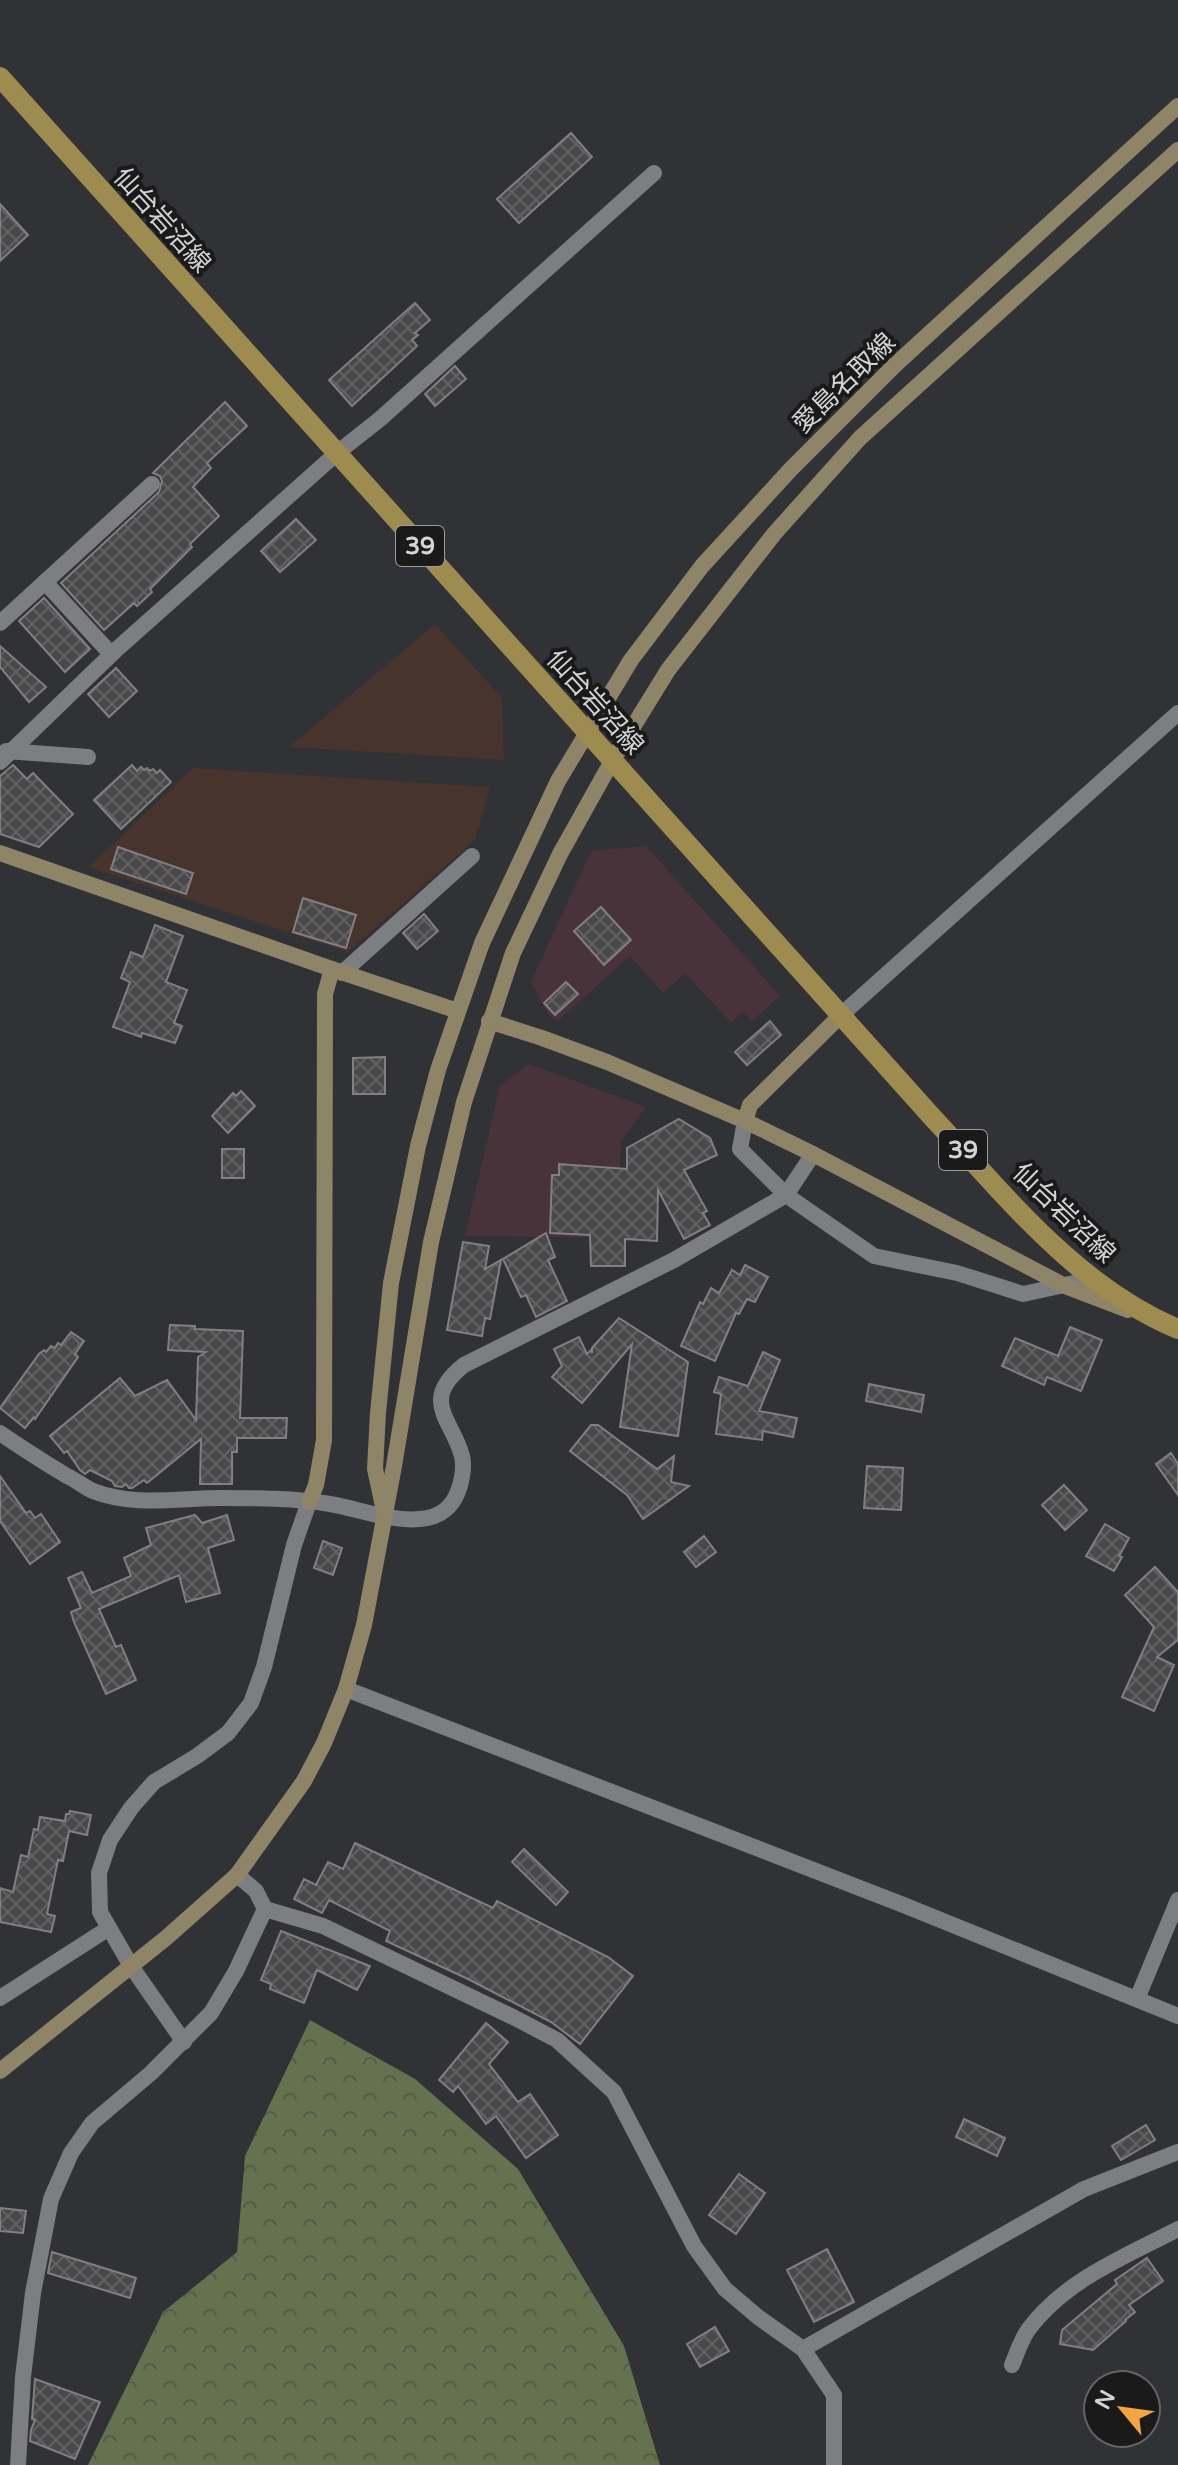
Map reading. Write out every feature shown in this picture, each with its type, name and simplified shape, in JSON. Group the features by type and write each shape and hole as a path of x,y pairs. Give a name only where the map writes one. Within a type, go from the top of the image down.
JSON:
{"main road":[{"name":"仙台岩沼線","path":"0,77 840,1016 1048,1240 1092,1279 1169,1326"}],"street":[{"name":"愛島名取線","path":"385,1515 375,1469 391,1283 418,1146 438,1070 482,943 558,781 631,660 702,566 791,469 895,365 1178,106"},
{"name":"愛島名取線","path":"0,2071 131,1966 237,1875 304,1781 324,1743 346,1689 364,1625 431,1242 464,1102 513,953 578,819 612,761 668,670 774,534 860,438 1178,150"},
{"path":"4,755 111,654 337,453 380,419 654,173"},
{"path":"0,623 152,484"},
{"path":"45,582 111,654"},
{"path":"1092,1279 1023,1294 957,1273 874,1256 786,1195 740,1149 750,1105 840,1016 1178,713"},
{"path":"4,755 88,757"},
{"path":"0,853 458,1011"},
{"path":"184,2042 131,1966 100,1912 99,1873 110,1840 131,1808 154,1782 228,1733 251,1703 264,1667 294,1545 316,1485 324,1440 325,994 337,971 472,856"},
{"path":"489,1021 607,1062 745,1121 1065,1286 1169,1326"},
{"path":"0,1433 94,1491 133,1501 285,1499 420,1519 441,1514 455,1498 462,1477 463,1458 444,1419 441,1404 451,1375 464,1365 674,1260 786,1195 813,1154"},
{"path":"346,1689 887,1898 1178,2016"},
{"path":"237,1875 256,1891 265,1909 323,1926 557,2040 614,2092 694,2246 725,2289 803,2349 834,2395 834,2465"},
{"path":"1137,1999 1178,1900"},
{"path":"18,2465 23,2377 32,2307 51,2199 71,2153 92,2123 184,2042 211,2013 236,1971 265,1909"},
{"path":"0,1998 109,1928"},
{"path":"803,2349 1084,2189 1178,2152"},
{"path":"1012,2365 1027,2332 1054,2301 1083,2278 1178,2229"}],"shaded area":[{"path":"435,624 502,698 504,760 289,747"},
{"path":"193,768 490,787 475,840 348,952 89,867"},
{"path":"646,846 780,996 752,1021 743,1012 731,1023 685,973 663,993 630,956 558,1021 549,1016 531,982 591,851"},
{"path":"529,1064 646,1107 621,1141 618,1238 465,1236 500,1085"}],"green space":[{"path":"310,2020 415,2079 518,2169 624,2346 660,2465 88,2465 163,2312 237,2252 245,2156"}],"building":[{"path":"571,133 592,157 519,223 497,199"},
{"path":"0,204 28,235 0,261"},
{"path":"415,303 430,320 415,333 418,335 412,340 417,346 352,406 329,380"},
{"path":"455,366 466,379 435,406 425,394"},
{"path":"225,402 247,426 207,463 211,468 193,487 219,516 150,589 152,592 137,606 134,603 104,630 61,583 159,492 162,481 160,476 153,473"},
{"path":"296,519 316,540 280,572 261,551"},
{"path":"44,598 90,649 65,672 19,621"},
{"path":"0,646 46,687 29,702 0,667"},
{"path":"116,668 137,691 109,717 88,694"},
{"path":"13,765 27,779 33,773 73,814 39,847 0,834 0,776"},
{"path":"132,765 137,771 141,767 157,773 160,770 171,782 121,829 94,800"},
{"path":"118,847 193,873 186,894 111,869"},
{"path":"303,898 356,915 346,948 293,932"},
{"path":"601,907 631,940 604,965 574,931"},
{"path":"424,914 438,931 417,949 403,933"},
{"path":"155,925 183,936 166,982 187,990 174,1023 182,1026 175,1043 142,1033 141,1037 113,1027 130,982 121,978 131,952 143,957"},
{"path":"566,982 578,994 555,1015 544,1003"},
{"path":"770,1021 781,1035 747,1065 735,1052"},
{"path":"385,1057 385,1094 353,1094 353,1058"},
{"path":"241,1091 255,1106 228,1133 212,1116 233,1093 236,1096"},
{"path":"679,1119 710,1138 717,1155 684,1170 707,1211 703,1213 710,1225 684,1239 658,1190 657,1241 625,1239 625,1266 591,1266 590,1235 550,1233 552,1175 559,1175 559,1164 627,1169 627,1148"},
{"path":"222,1149 244,1149 244,1178 222,1178"},
{"path":"546,1233 555,1257 548,1260 567,1301 536,1317 526,1295 521,1297 503,1259"},
{"path":"463,1242 489,1246 485,1269 501,1260 490,1319 485,1318 482,1336 447,1330"},
{"path":"745,1265 768,1277 755,1302 747,1299 739,1314 736,1313 715,1361 681,1346 700,1302 703,1304 711,1288 719,1293 732,1270 740,1275"},
{"path":"619,1318 688,1362 678,1436 620,1427 632,1344 582,1403 552,1377 562,1366 554,1349 579,1337 587,1354 591,1350 592,1353 592,1348"},
{"path":"170,1325 243,1331 240,1418 287,1418 286,1438 237,1438 237,1452 232,1452 232,1484 200,1484 201,1439 147,1483 144,1480 132,1488 126,1484 115,1486 112,1481 90,1470 85,1474 50,1436 120,1378 135,1396 167,1380 196,1420 198,1357 206,1352 168,1350"},
{"path":"1070,1327 1102,1340 1081,1391 1047,1377 1044,1385 1002,1366 1015,1338 1058,1356"},
{"path":"71,1332 84,1341 75,1354 78,1357 35,1419 25,1428 0,1408 39,1354 51,1346 55,1348 58,1343 61,1345"},
{"path":"763,1352 780,1360 759,1411 797,1418 793,1437 763,1431 762,1440 716,1434 721,1394 714,1392 719,1377 748,1386"},
{"path":"869,1384 924,1395 921,1412 866,1401"},
{"path":"591,1425 598,1425 657,1469 674,1456 671,1482 689,1486 643,1519 627,1495 570,1451"},
{"path":"1171,1453 1178,1464 1178,1495 1156,1464"},
{"path":"867,1466 903,1468 901,1510 864,1508"},
{"path":"0,1476 26,1513 30,1511 35,1518 41,1514 60,1542 30,1564 0,1521"},
{"path":"1064,1485 1087,1510 1065,1530 1042,1505"},
{"path":"195,1515 202,1523 227,1515 234,1540 208,1548 220,1593 186,1602 179,1575 99,1609 116,1647 121,1645 136,1680 106,1694 74,1622 71,1612 81,1608 68,1578 82,1572 92,1593 131,1576 124,1558 151,1545 146,1528"},
{"path":"1105,1524 1129,1538 1114,1571 1086,1556"},
{"path":"704,1536 716,1552 696,1567 684,1552"},
{"path":"323,1541 342,1548 333,1575 314,1568"},
{"path":"1155,1567 1178,1592 1178,1640 1157,1657 1174,1665 1154,1711 1122,1697 1154,1627 1125,1595"},
{"path":"70,1811 91,1815 87,1835 69,1831 63,1861 58,1860 47,1914 55,1916 51,1932 0,1922 0,1888 13,1892 21,1855 28,1857 40,1817 65,1821"},
{"path":"355,1843 493,1908 497,1901 608,1957 633,1976 580,2044 551,2022 386,1941 390,1931 329,1900 322,1913 294,1899 304,1879 316,1885 328,1862 343,1869"},
{"path":"524,1849 568,1892 556,1905 512,1862"},
{"path":"281,1931 370,1966 357,1990 317,1970 304,2003 270,1989 271,1984 261,1980"},
{"path":"486,2023 508,2042 489,2064 518,2102 530,2094 558,2135 526,2158 496,2116 486,2124 458,2086 453,2092 439,2080"},
{"path":"964,2119 1005,2138 997,2156 956,2137"},
{"path":"1146,2125 1155,2140 1121,2160 1112,2146"},
{"path":"739,2174 765,2193 736,2234 709,2215"},
{"path":"0,2208 26,2211 23,2233 0,2231"},
{"path":"827,2249 854,2302 814,2322 787,2270"},
{"path":"52,2252 136,2278 130,2298 48,2273"},
{"path":"1147,2258 1163,2281 1129,2305 1135,2312 1126,2321 1093,2350 1060,2344 1062,2330 1117,2284 1115,2280"},
{"path":"715,2327 729,2351 700,2367 687,2344"},
{"path":"35,2379 100,2402 75,2459 30,2441 35,2420 32,2419"}]}
